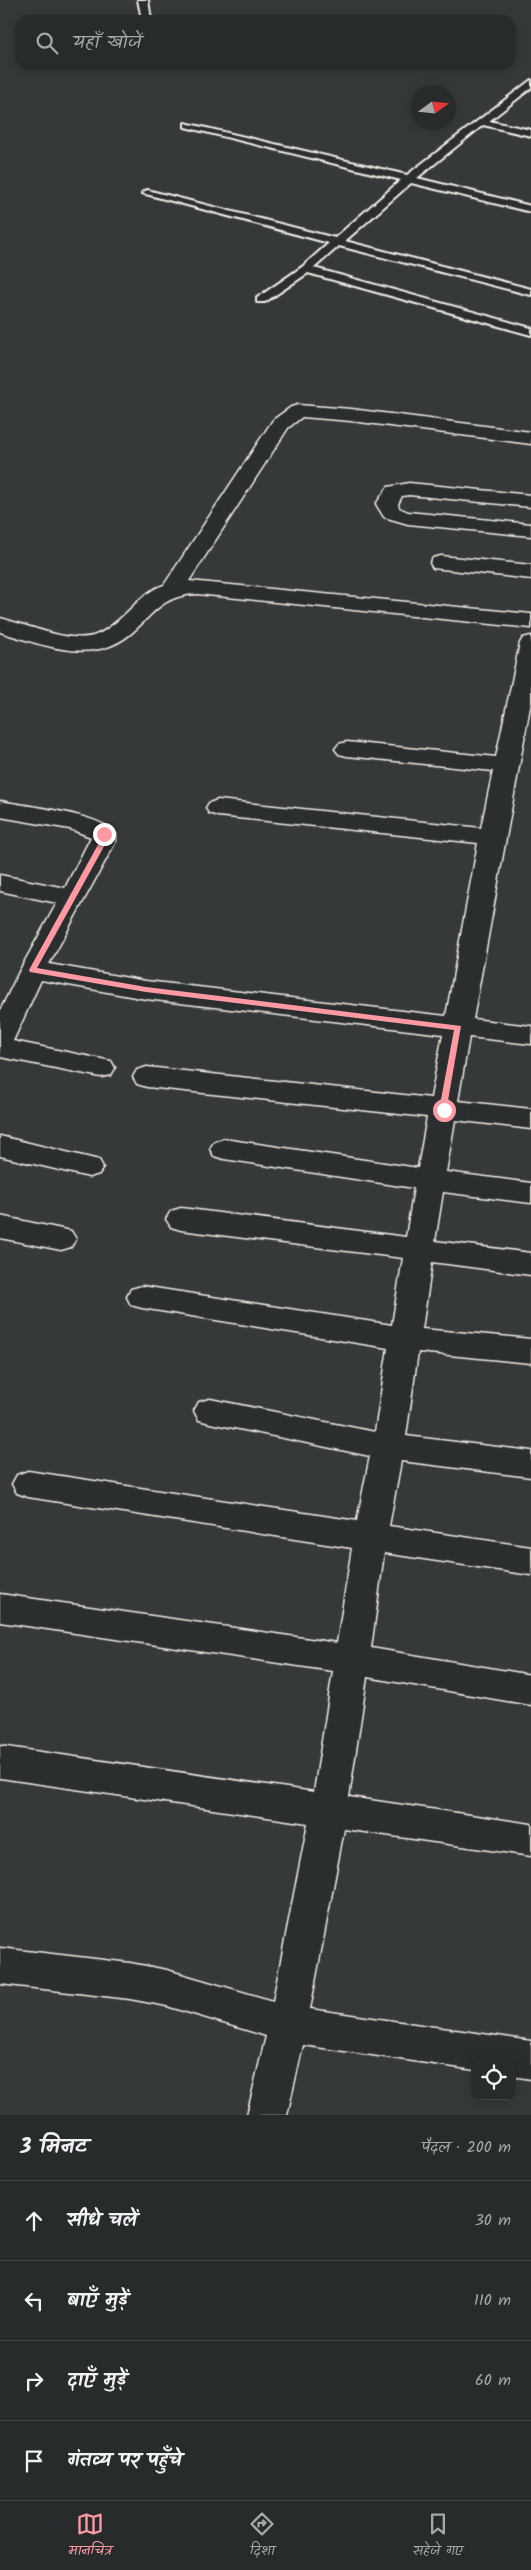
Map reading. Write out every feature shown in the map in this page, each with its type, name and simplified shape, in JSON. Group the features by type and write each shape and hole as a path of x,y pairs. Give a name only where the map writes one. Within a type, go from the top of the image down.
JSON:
{"street":[{"path":"172,590 280,424 298,411 351,415 531,438"},
{"path":"531,501 410,489 395,492 386,504 392,514 408,518 531,530"},
{"path":"441,563 531,572"},
{"path":"0,626 74,642 100,641 114,635 162,594 172,590 202,587 531,621"},
{"path":"267,2115 288,2024 329,1811 354,1660 370,1538 388,1447 430,1180 492,837 529,661"},
{"path":"347,749 508,766"},
{"path":"218,808 492,837"},
{"path":"0,809 71,823 100,830 104,834 103,841 33,970 0,1040"},
{"path":"0,883 73,898"},
{"path":"33,970 146,990 458,1028 531,1035"},
{"path":"0,1048 101,1068"},
{"path":"147,1077 531,1119"},
{"path":"0,1146 89,1166"},
{"path":"224,1149 531,1193"},
{"path":"181,1219 531,1264"},
{"path":"0,1228 61,1239"},
{"path":"142,1296 404,1339 531,1351"},
{"path":"210,1411 388,1447 531,1464"},
{"path":"28,1484 370,1538 531,1561"},
{"path":"0,1608 354,1660 531,1690"},
{"path":"0,1762 531,1840"},
{"path":"0,1966 130,1981 168,1988 288,2024 531,2060"}],"lane":[{"path":"143,0 146,15"},
{"path":"260,300 306,269 410,178 529,85"},
{"path":"481,122 531,133"},
{"path":"189,125 531,209"},
{"path":"147,193 531,292"},
{"path":"306,269 531,332"}],"route":[{"path":"104,834 103,841 33,970 146,990 458,1028 444,1110"}]}
